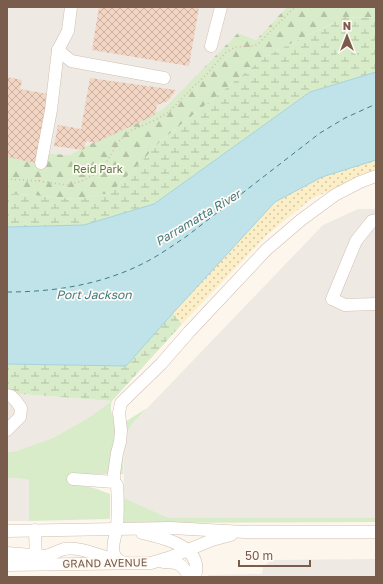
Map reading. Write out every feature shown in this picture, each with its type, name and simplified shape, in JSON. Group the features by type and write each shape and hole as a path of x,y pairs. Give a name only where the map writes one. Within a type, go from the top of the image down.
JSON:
{"street":[{"path":"41,163 51,110 58,50 68,31 71,7"},
{"path":"211,46 221,7"},
{"path":"58,50 71,61 164,78"},
{"path":"124,563 115,556 113,551 113,543 121,529 117,485 114,482 117,453 120,442 121,430 119,413 121,403 161,364 266,250 301,220 336,195 360,182 376,176"},
{"path":"376,220 372,221 356,241 332,299 345,305 376,304"},
{"path":"7,396 11,396 21,408 20,417 7,430"},
{"path":"73,479 114,482"},
{"name":"GRAND AVENUE","path":"7,531 171,528 246,532 376,532"},
{"path":"121,529 165,538 177,543 193,556 196,564 193,575"},
{"path":"7,553 36,560 35,530"},
{"name":"GRAND AVENUE","path":"7,565 36,560 151,563 164,560 220,537 246,532"},
{"path":"193,575 203,550 212,540"},
{"path":"151,563 172,562 179,564 193,575"}],"path":[{"path":"7,179 67,184 82,181 95,174 105,165 118,142 130,131 169,112 207,74 225,53 235,47 254,46 259,43 295,7"}],"shaded area":[{"path":"7,7 287,7 256,40 238,33 163,109 69,155 7,151"},
{"path":"358,209 376,209 376,518 167,518 124,498 123,438 132,424 323,225"},
{"path":"7,393 112,401 88,418 53,438 16,451 7,452"},
{"path":"7,478 29,480 29,521 7,521"},
{"path":"376,559 376,577 208,577 208,575 262,574 263,567 271,560"}],"green space":[{"name":"Reid Park","path":"287,7 376,7 376,18 345,17 266,56 162,140 111,193 76,199 7,193 7,151 69,155 163,109 238,33 256,40"},
{"path":"345,17 376,18 376,72 310,92 154,204 84,225 7,227 7,193 76,199 111,193 162,140 266,56"},
{"path":"173,313 182,324 112,401 7,393 7,364 126,366"},
{"path":"112,401 111,408 114,417 117,420 125,422 147,408 132,424 123,438 123,474 74,474 78,485 94,488 110,494 110,519 29,521 29,480 7,478 7,452 16,451 53,438 88,418"},
{"path":"124,498 168,518 376,518 376,522 124,523"}],"sand":[{"path":"376,160 376,170 311,199 268,234 182,324 173,313 275,202 322,177"}],"water":[{"name":"Port Jackson","path":"376,72 376,160 322,177 275,202 126,366 7,364 7,227 84,225 154,204 310,92"}],"building":[{"path":"99,7 199,7 189,66 92,50"},
{"path":"7,77 22,80 20,89 48,94 35,163 7,157"},
{"path":"90,78 176,90 168,101 157,105 155,115 95,143 86,141 84,150 54,146 58,125 81,129"}],"ferry route":[{"path":"7,292 41,291 75,286 108,278 146,262 187,236 320,133 345,118 376,104"}],"water label":[{"name":"Parramatta River","path":"198,218"}]}
